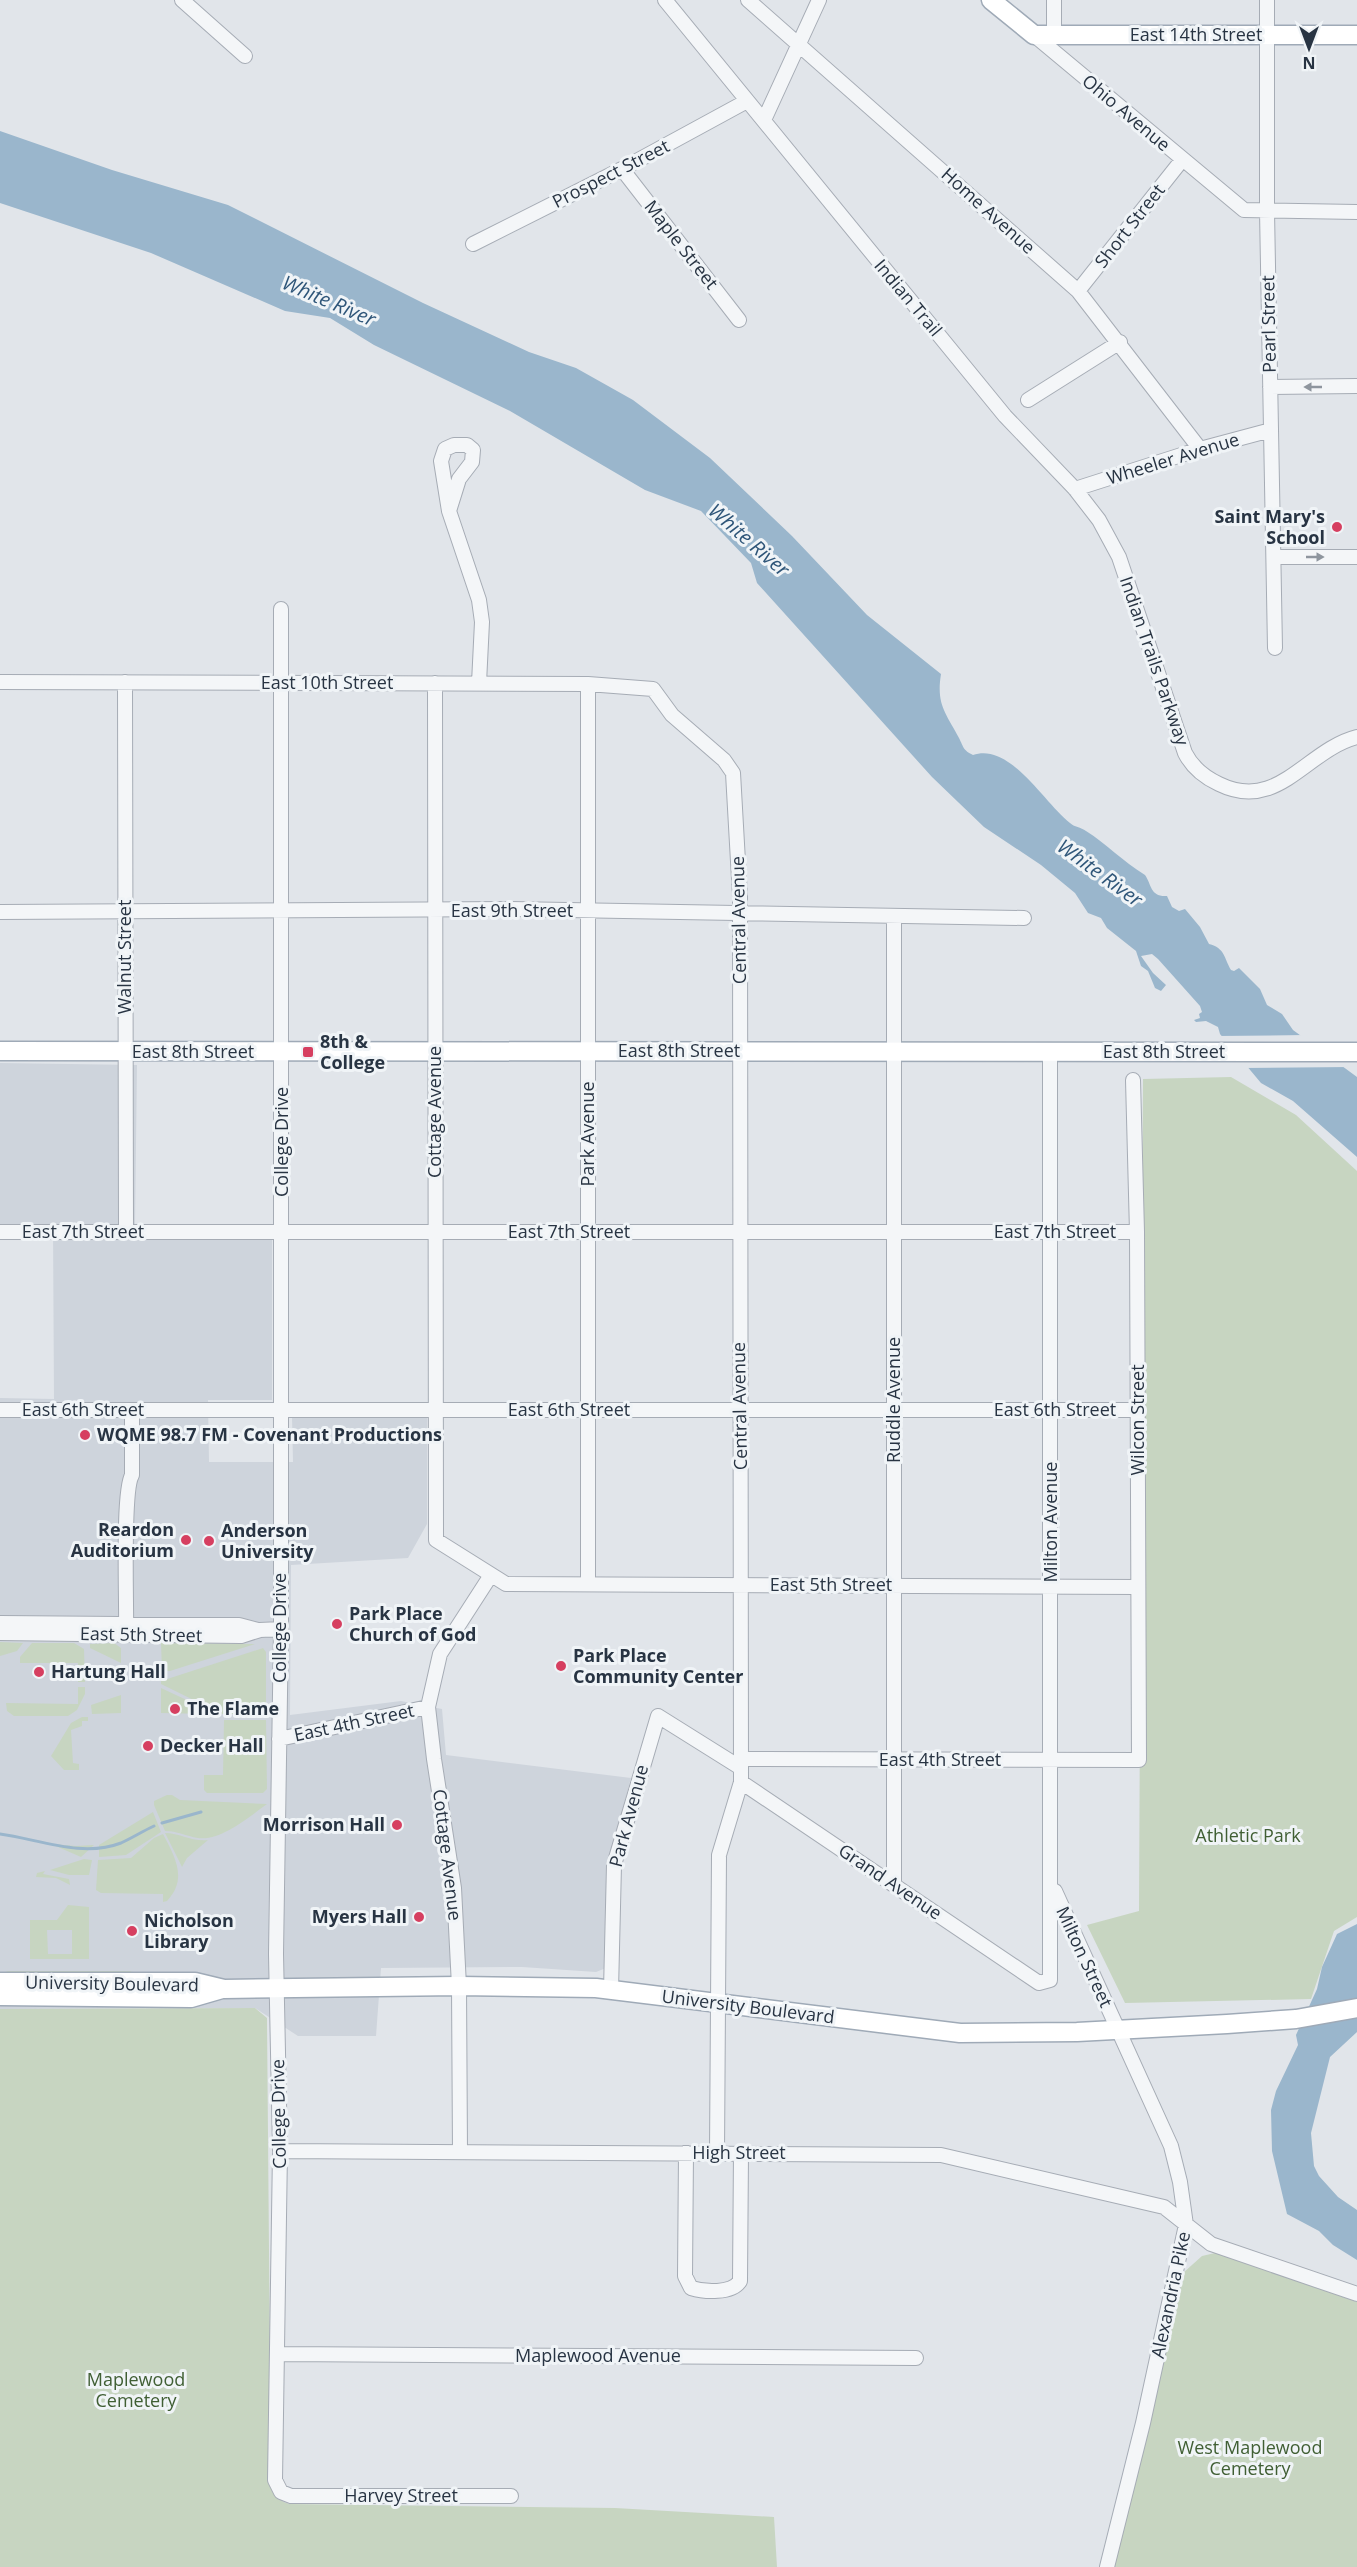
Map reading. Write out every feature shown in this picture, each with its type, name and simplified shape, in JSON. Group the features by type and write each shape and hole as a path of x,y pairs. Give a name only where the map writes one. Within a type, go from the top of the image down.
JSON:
{"main road":[{"name":"Ohio Avenue","path":"991,0 1034,35"},
{"name":"East 14th Street","path":"1034,35 1357,35"},
{"name":"East 8th Street","path":"0,1051 1357,1052"},
{"name":"University Boulevard","path":"0,1982 154,1990 191,1998 224,1989 459,1986 611,1990 960,2033 1118,2031 1271,2021 1329,2015 1357,2008"},
{"name":"University Boulevard","path":"0,1996 154,1990"}],"street":[{"path":"182,0 245,56"},
{"name":"Indian Trail","path":"665,0 1005,416 1075,489"},
{"name":"Home Avenue","path":"748,0 1078,291 1120,342 1200,449"},
{"path":"764,120 819,0"},
{"path":"1054,0 1054,35"},
{"name":"Pearl Street","path":"1267,0 1267,211 1275,648"},
{"name":"Ohio Avenue","path":"1034,35 1244,210 1357,212"},
{"name":"Prospect Street","path":"473,244 622,169 747,101"},
{"name":"Short Street","path":"1078,291 1182,160"},
{"name":"Maple Street","path":"622,169 739,320"},
{"path":"1028,400 1120,342"},
{"path":"1270,387 1357,386"},
{"name":"Wheeler Avenue","path":"1075,489 1200,449 1271,430"},
{"name":"Indian Trails Parkway","path":"1075,489 1100,520 1119,557 1185,753 1204,776 1223,787 1239,791 1273,788 1293,777 1328,748 1357,737"},
{"path":"449,511 478,600 482,622 479,683"},
{"path":"1274,557 1357,557"},
{"name":"College Drive","path":"281,609 281,1629 277,1989 280,2151 279,2354 275,2480 281,2492 291,2496"},
{"name":"East 10th Street","path":"0,682 588,684 653,689"},
{"name":"Walnut Street","path":"125,682 126,1232"},
{"name":"Cottage Avenue","path":"435,683 436,1540"},
{"name":"Park Avenue","path":"588,684 588,1584"},
{"name":"Central Avenue","path":"653,689 672,715 724,760 733,773 740,913 741,1770 719,1855 717,2153"},
{"name":"East 9th Street","path":"0,912 587,911 1024,918"},
{"name":"Ruddle Avenue","path":"894,916 894,1885"},
{"name":"Milton Avenue","path":"1039,1983 1050,1980 1052,1884 1050,1052"},
{"name":"Wilcon Street","path":"1133,1080 1137,1232 1139,1760"},
{"name":"East 7th Street","path":"0,1232 1137,1232"},
{"name":"East 6th Street","path":"0,1410 1138,1410"},
{"path":"0,1623 126,1630 128,1481 132,1475 132,1410"},
{"name":"East 5th Street","path":"436,1540 506,1584 1138,1587"},
{"name":"Cottage Avenue","path":"460,2152 459,1986 454,1888 428,1707 440,1654 491,1575"},
{"name":"East 5th Street","path":"0,1633 126,1630 241,1636 260,1630 281,1629"},
{"name":"East 4th Street","path":"279,1739 428,1707"},
{"name":"Park Avenue","path":"611,1990 614,1865 658,1716"},
{"name":"Grand Avenue","path":"658,1716 741,1770 894,1885 1039,1983"},
{"name":"East 4th Street","path":"741,1770 894,1760 1139,1760"},
{"name":"Milton Street","path":"1052,1884 1118,2031"},
{"name":"Alexandria Pike","path":"1107,2567 1143,2423 1186,2225 1180,2182 1171,2146 1118,2031"},
{"name":"High Street","path":"280,2151 941,2155 1164,2207 1211,2244 1357,2294"},
{"path":"686,2153 685,2276 691,2288 726,2290 740,2281 741,2153"},
{"name":"Maplewood Avenue","path":"279,2354 916,2358"},
{"name":"Harvey Street","path":"291,2496 511,2496"}],"shaded area":[{"name":"Anderson University","path":"0,1063 137,1065 135,1224 272,1225 272,1400 208,1400 209,1462 293,1462 292,1417 427,1417 427,1524 408,1558 291,1565 290,1715 401,1701 442,1709 446,1755 631,1778 608,1865 606,1968 596,1972 522,1967 381,1968 376,2036 298,2036 255,2008 0,2009 0,1398 54,1399 53,1225 0,1224"}],"green space":[{"name":"Athletic Park","path":"1231,1077 1296,1115 1357,1171 1357,1917 1334,1931 1311,1999 1125,2003 1087,1925 1139,1911 1143,1079"},
{"path":"0,1642 23,1643 17,1651 0,1656"},
{"path":"32,1643 74,1643 84,1649 85,1682 78,1682 78,1663 20,1663 20,1657"},
{"path":"114,1643 121,1648 121,1663 90,1648 90,1644"},
{"path":"161,1643 255,1644 170,1671 162,1671"},
{"path":"263,1648 266,1652 266,1714 222,1714 161,1684 161,1681"},
{"path":"78,1687 85,1687 85,1694 77,1710 68,1716 14,1716 7,1711 6,1703 78,1704"},
{"path":"161,1688 208,1710 209,1714 161,1713"},
{"path":"121,1695 121,1713 92,1714 91,1705"},
{"path":"82,1717 88,1717 88,1721 82,1721 82,1726 71,1730 73,1763 79,1764 79,1770 64,1770 51,1756 71,1723"},
{"path":"224,1720 266,1720 267,1789 263,1793 207,1793 204,1790 204,1775 223,1775"},
{"path":"167,1795 180,1800 267,1804 225,1832 207,1838 198,1838 165,1831 154,1801"},
{"path":"153,1812 161,1832 126,1855 99,1857 99,1845"},
{"path":"165,1833 208,1840 187,1858 182,1867"},
{"path":"163,1834 172,1851 178,1876 177,1884 167,1901 163,1902 163,1894 101,1893 96,1890 98,1860 131,1858 154,1838"},
{"path":"51,1844 76,1846 94,1845 81,1857"},
{"path":"84,1859 92,1860 89,1875 69,1875 50,1870"},
{"path":"45,1871 43,1874 69,1879 70,1885 56,1878 36,1877 37,1873"},
{"path":"68,1905 89,1907 89,1959 30,1959 30,1920 57,1920","holes":["47,1930 72,1930 72,1954 48,1954"]},
{"path":"8,1971 130,1971 144,1977 0,1974"},
{"name":"Maplewood Cemetery","path":"255,2008 267,2018 271,2481 276,2496 289,2504 615,2508 774,2517 777,2567 0,2567 0,2009"},
{"name":"West Maplewood Cemetery","path":"1215,2253 1357,2302 1357,2567 1114,2567 1183,2273 1202,2256"}],"water":[{"name":"White River","path":"0,131 112,170 228,205 423,303 529,352 576,368 633,400 710,458 792,536 867,615 941,674 940,694 943,708 965,750 973,755 987,753 1000,757 1013,766 1070,823 1094,836 1145,875 1157,895 1167,896 1172,907 1179,911 1185,909 1200,927 1209,944 1221,951 1231,970 1239,968 1260,989 1267,1005 1282,1014 1293,1030 1357,1077 1357,1157 1293,1101 1261,1083 1220,1034 1218,1027 1206,1021 1196,1022 1194,1020 1200,1018 1199,1014 1202,1012 1200,1006 1158,959 1152,954 1141,956 1153,973 1166,985 1161,991 1155,988 1148,971 1141,966 1136,951 1107,928 1101,918 1088,913 1075,893 1041,865 984,827 932,777 757,583 751,563 701,511 645,490 510,411 374,345 330,318 285,311 151,253 0,203"},
{"path":"1357,1924 1357,2032 1330,2057 1311,2133 1314,2166 1319,2176 1338,2197 1357,2210 1357,2260 1333,2245 1319,2231 1287,2214 1272,2151 1271,2110 1276,2091 1298,2045 1296,2035 1317,1989 1322,1967 1337,1934"}],"pier":[{"path":"1305,1035 1350,1067 1244,1068 1217,1036"}],"waterway":[{"path":"162,1823 201,1812"},
{"path":"0,1834 60,1846 91,1849 121,1843 154,1826"}],"place":[{"name":"Saint Mary's School","path":"1337,527"},
{"name":"8th & College","path":"308,1052"},
{"name":"WQME 98.7 FM - Covenant Productions","path":"85,1435"},
{"name":"Reardon Auditorium","path":"186,1540"},
{"name":"Anderson University","path":"209,1541"},
{"name":"Park Place Church of God","path":"337,1624"},
{"name":"Park Place Community Center","path":"561,1666"},
{"name":"Hartung Hall","path":"39,1672"},
{"name":"The Flame","path":"175,1709"},
{"name":"Decker Hall","path":"148,1746"},
{"name":"Morrison Hall","path":"397,1825"},
{"name":"Myers Hall","path":"419,1917"},
{"name":"Nicholson Library","path":"132,1931"}]}
